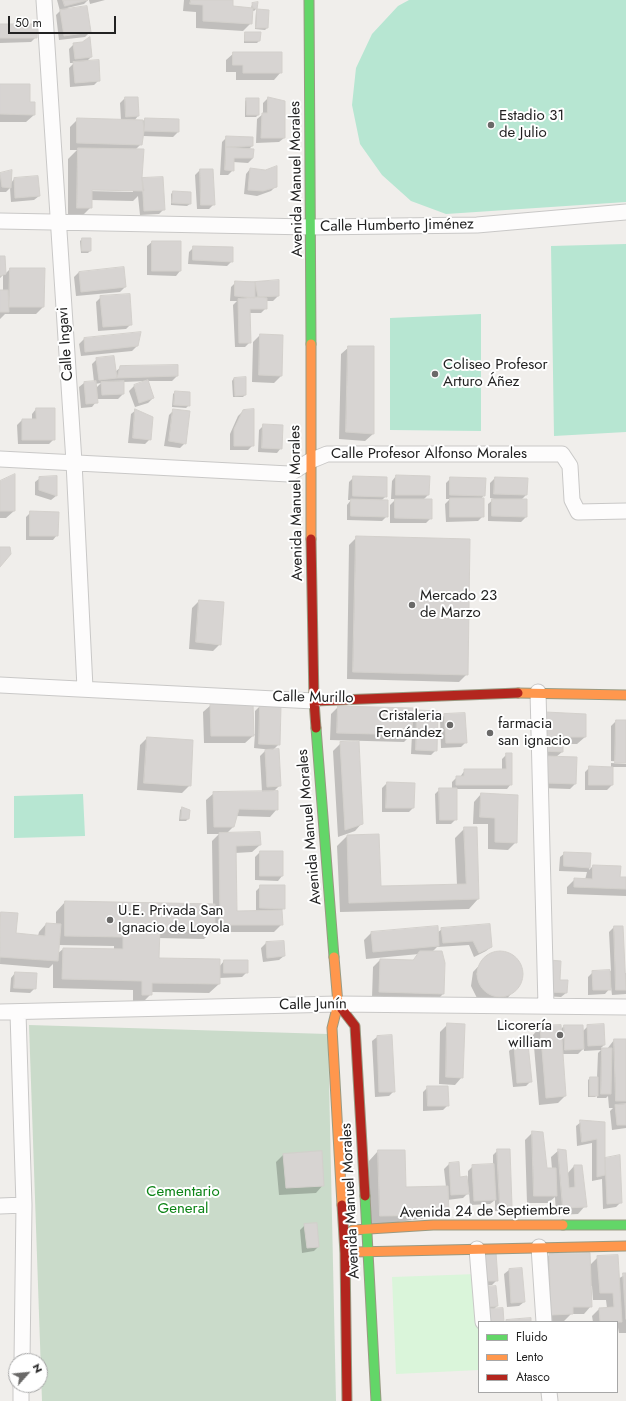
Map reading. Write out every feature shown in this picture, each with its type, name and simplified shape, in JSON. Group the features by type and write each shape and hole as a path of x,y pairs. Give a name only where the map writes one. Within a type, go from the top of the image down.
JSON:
{"street":[{"name":"Calle Ingavi","path":"44,0 57,222 74,462 85,688"},
{"name":"Avenida Manuel Morales","path":"309,0 311,227 310,461 314,700 338,1004 332,1028 346,1253 347,1401"},
{"name":"Calle Humberto Jiménez","path":"0,222 311,227 477,225 626,212"},
{"name":"Calle Profesor Alfonso Morales","path":"0,459 289,474 310,461 327,454 562,454 570,466 572,500 578,512 626,511"},
{"name":"Calle Murillo","path":"0,685 314,700 538,692 626,695"},
{"path":"538,692 546,1006"},
{"name":"Avenida Manuel Morales","path":"338,1004 355,1026 376,1401"},
{"name":"Calle Junín","path":"0,1012 18,1013 338,1004 626,1007"},
{"path":"18,1013 24,1205 22,1353"},
{"path":"0,1206 24,1205"},
{"name":"Avenida 24 de Septiembre","path":"344,1231 433,1225 626,1225"},
{"path":"346,1253 626,1246"},
{"path":"539,1248 544,1321"},
{"path":"477,1249 483,1321"}],"green space":[{"name":"Estadio 31 de Julio","path":"409,0 626,0 626,202 446,214 411,201 382,175 360,144 352,105 356,68 372,34 398,6"},
{"path":"626,244 626,432 554,436 551,246"},
{"name":"Coliseo Profesor Arturo Áñez","path":"481,314 481,431 390,430 390,318"},
{"path":"83,794 85,836 14,838 14,796"},
{"name":"Cementario General","path":"29,1025 328,1034 336,1401 42,1401 42,1393 48,1393 48,1353 40,1353"},
{"path":"477,1274 478,1370 396,1374 392,1277"}],"building":[{"path":"63,0 88,0 65,6"},
{"path":"191,0 233,0 233,6 253,8 252,24 203,21 203,5 190,4"},
{"path":"258,2 257,9 253,8 252,3"},
{"path":"87,6 91,32 64,36 60,10"},
{"path":"257,9 269,10 268,28 256,28"},
{"path":"0,24 37,24 37,38 0,38"},
{"path":"245,32 261,32 260,41 245,41"},
{"path":"90,37 92,57 75,59 73,43 82,42"},
{"path":"233,52 282,52 282,73 243,73 243,65 233,65"},
{"path":"99,60 100,81 75,83 73,62"},
{"path":"0,84 30,84 30,102 35,102 35,115 0,114"},
{"path":"125,97 138,97 139,116 126,117"},
{"path":"268,97 285,101 285,138 261,138 262,113 267,113"},
{"path":"246,98 259,98 259,115 247,115"},
{"path":"77,118 143,120 144,131 142,145 77,143"},
{"path":"145,118 179,119 179,132 144,131"},
{"path":"226,136 253,137 253,146 226,147"},
{"path":"226,147 254,149 253,158 234,158 234,171 225,170"},
{"path":"78,148 144,149 142,178 144,191 92,190 92,208 77,208"},
{"path":"277,166 277,187 263,191 248,190 250,168 265,170"},
{"path":"200,169 213,169 215,205 201,205"},
{"path":"12,170 11,188 2,187 0,173"},
{"path":"38,176 40,196 15,198 14,178"},
{"path":"163,177 165,210 144,211 142,178"},
{"path":"173,191 191,192 191,204 172,203"},
{"path":"82,238 91,238 91,251 82,251"},
{"path":"152,241 181,241 181,271 152,271"},
{"path":"193,246 233,247 233,262 193,260"},
{"path":"0,256 5,256 6,274 0,276"},
{"path":"124,267 126,287 81,292 79,272"},
{"path":"10,268 45,268 44,307 9,307"},
{"path":"279,280 279,296 258,297 255,282"},
{"path":"235,281 255,282 255,298 235,296"},
{"path":"0,290 8,290 9,312 0,312"},
{"path":"130,294 132,325 103,327 100,296"},
{"path":"258,297 267,298 267,309 250,309 251,343 239,343 238,299"},
{"path":"141,332 138,346 85,352 84,338"},
{"path":"260,334 283,335 282,376 259,375"},
{"path":"348,346 374,346 374,434 346,432"},
{"path":"114,356 117,378 99,380 96,358"},
{"path":"178,365 178,376 117,378 120,366"},
{"path":"246,377 246,395 235,396 234,378"},
{"path":"148,380 154,398 139,403 134,385"},
{"path":"96,381 98,403 86,404 84,382"},
{"path":"124,381 124,394 102,395 101,382"},
{"path":"175,391 190,392 190,406 174,405"},
{"path":"36,408 55,408 55,440 22,440 22,419 36,419"},
{"path":"135,409 153,417 151,440 133,438"},
{"path":"173,409 190,411 186,444 169,441"},
{"path":"254,409 254,446 234,446 234,429 243,410"},
{"path":"263,424 283,425 282,449 262,448"},
{"path":"15,474 15,511 0,511 0,481"},
{"path":"396,475 430,476 429,495 396,495"},
{"path":"57,476 57,496 39,490 39,477"},
{"path":"353,476 387,477 387,497 353,496"},
{"path":"450,477 486,478 485,496 450,495"},
{"path":"495,477 528,478 527,495 494,494"},
{"path":"450,498 484,498 484,517 450,517"},
{"path":"351,499 388,500 388,517 351,516"},
{"path":"395,499 432,499 432,519 395,518"},
{"path":"492,499 527,499 527,517 492,516"},
{"path":"30,511 59,512 58,536 30,536"},
{"name":"Mercado 23 de Marzo","path":"356,536 470,539 468,675 353,672"},
{"path":"0,547 10,547 11,554 0,567"},
{"path":"199,600 224,602 221,645 196,642"},
{"path":"253,703 254,736 211,736 210,704"},
{"path":"260,705 281,706 280,745 259,744"},
{"path":"338,706 413,708 412,735 337,733"},
{"path":"417,710 438,711 437,751 416,750"},
{"path":"545,712 586,714 586,737 563,737 563,752 543,751"},
{"path":"465,713 467,743 446,743 444,714"},
{"path":"616,720 626,720 626,763 615,763"},
{"path":"147,737 193,740 191,786 144,783"},
{"path":"359,741 363,824 345,830 340,742"},
{"path":"279,749 281,786 267,787 265,750"},
{"path":"506,753 512,753 512,785 456,785 456,776 464,776 464,769 506,769"},
{"path":"546,756 577,757 576,784 546,783"},
{"path":"589,766 613,767 613,785 589,785"},
{"path":"387,782 415,783 414,808 386,808"},
{"path":"439,788 457,788 457,820 440,820"},
{"path":"278,791 278,810 239,809 234,827 214,827 213,792"},
{"path":"481,793 518,795 517,843 495,842 495,818 480,817"},
{"path":"182,807 190,810 189,819 181,819"},
{"path":"464,827 477,827 479,899 349,903 347,835 379,834 381,886 466,884"},
{"path":"260,832 261,845 236,846 237,911 282,910 283,925 220,925 219,833"},
{"path":"260,851 283,851 283,876 260,876"},
{"path":"564,852 591,853 590,868 564,866"},
{"path":"593,865 621,866 620,877 626,877 626,889 574,887 574,878 592,879"},
{"path":"260,885 285,885 285,909 260,908"},
{"path":"65,901 215,904 215,930 160,929 159,958 220,959 220,984 152,983 152,995 142,995 142,981 62,979 63,948 123,949 123,937 65,936"},
{"path":"1,912 18,913 16,933 45,936 46,923 61,924 58,961 0,957"},
{"path":"490,924 492,947 479,953 473,941 443,943 441,928"},
{"path":"438,926 439,946 373,952 371,932"},
{"path":"614,926 623,926 626,990 616,990"},
{"path":"284,941 285,956 267,958 266,942"},
{"path":"420,951 442,951 445,963 444,994 379,992 380,959 413,960"},
{"path":"495,951 505,951 513,955 519,961 523,969 523,979 519,987 513,993 505,997 495,997 487,993 481,987 477,979 477,969 481,961 487,955"},
{"path":"224,960 248,960 248,973 224,973"},
{"path":"549,960 561,961 560,980 568,980 567,993 548,992"},
{"path":"610,970 611,990 593,990 592,971"},
{"path":"15,972 37,973 36,989 14,988"},
{"path":"447,1023 465,1024 463,1078 446,1077"},
{"path":"604,1024 605,1045 588,1046 587,1025"},
{"path":"561,1025 566,1096 546,1098 540,1026"},
{"path":"564,1025 583,1025 584,1049 565,1050"},
{"path":"392,1035 395,1092 379,1092 377,1036"},
{"path":"614,1039 626,1039 626,1101 616,1101"},
{"path":"528,1044 532,1082 517,1083 514,1045"},
{"path":"602,1048 612,1048 611,1094 601,1094"},
{"path":"590,1077 598,1077 598,1096 590,1096"},
{"path":"427,1086 448,1086 449,1106 428,1106"},
{"path":"626,1104 626,1125 617,1125 615,1105"},
{"path":"580,1120 605,1122 605,1175 597,1177 597,1139 582,1142"},
{"path":"532,1131 543,1132 547,1168 556,1168 557,1196 534,1196"},
{"path":"497,1149 510,1149 512,1206 500,1206"},
{"path":"558,1149 566,1150 569,1188 575,1187 574,1165 582,1165 587,1207 563,1208"},
{"path":"378,1150 405,1150 406,1187 448,1186 449,1215 380,1216"},
{"path":"322,1151 324,1186 286,1188 283,1154"},
{"path":"620,1155 622,1203 607,1204 605,1158"},
{"path":"459,1162 460,1177 467,1176 469,1194 451,1195 449,1163"},
{"path":"494,1164 496,1200 474,1201 472,1165"},
{"path":"317,1223 319,1247 307,1248 304,1224"},
{"path":"496,1252 498,1281 486,1281 484,1253"},
{"path":"590,1253 592,1307 573,1307 573,1314 551,1315 549,1254"},
{"path":"618,1255 622,1322 600,1321 599,1308 614,1307 613,1293 600,1293 597,1256"},
{"path":"522,1268 525,1302 511,1303 509,1269"},
{"path":"623,1273 626,1273 626,1319"},
{"path":"496,1286 498,1306 488,1307 486,1287"},
{"path":"503,1308 504,1321 488,1321 487,1309"},
{"path":"531,1318 531,1321 506,1320"}],"traffic: fast":[{"path":"309,0 311,344"},
{"path":"316,728 334,957"},
{"path":"365,1196 376,1401"},
{"path":"563,1225 626,1225"}],"traffic: slow":[{"path":"311,344 311,539"},
{"path":"518,693 626,695"},
{"path":"334,957 338,1004 332,1028 342,1205"},
{"path":"353,1230 433,1225 563,1225"},
{"path":"354,1252 626,1246"}],"traffic: jam":[{"path":"311,539 314,701 316,728"},
{"path":"314,701 518,693"},
{"path":"338,1004 355,1026 365,1196"},
{"path":"342,1205 345,1253 347,1401"}],"place":[{"name":"Estadio 31 de Julio","path":"491,125"},
{"name":"Coliseo Profesor Arturo Áñez","path":"435,374"},
{"name":"Mercado 23 de Marzo","path":"412,605"},
{"name":"Cristaleria Fernández","path":"450,725"},
{"name":"farmacia san ignacio","path":"490,733"},
{"name":"U.E. Privada San Ignacio de Loyola","path":"110,920"},
{"name":"Licorería william","path":"560,1035"}]}
